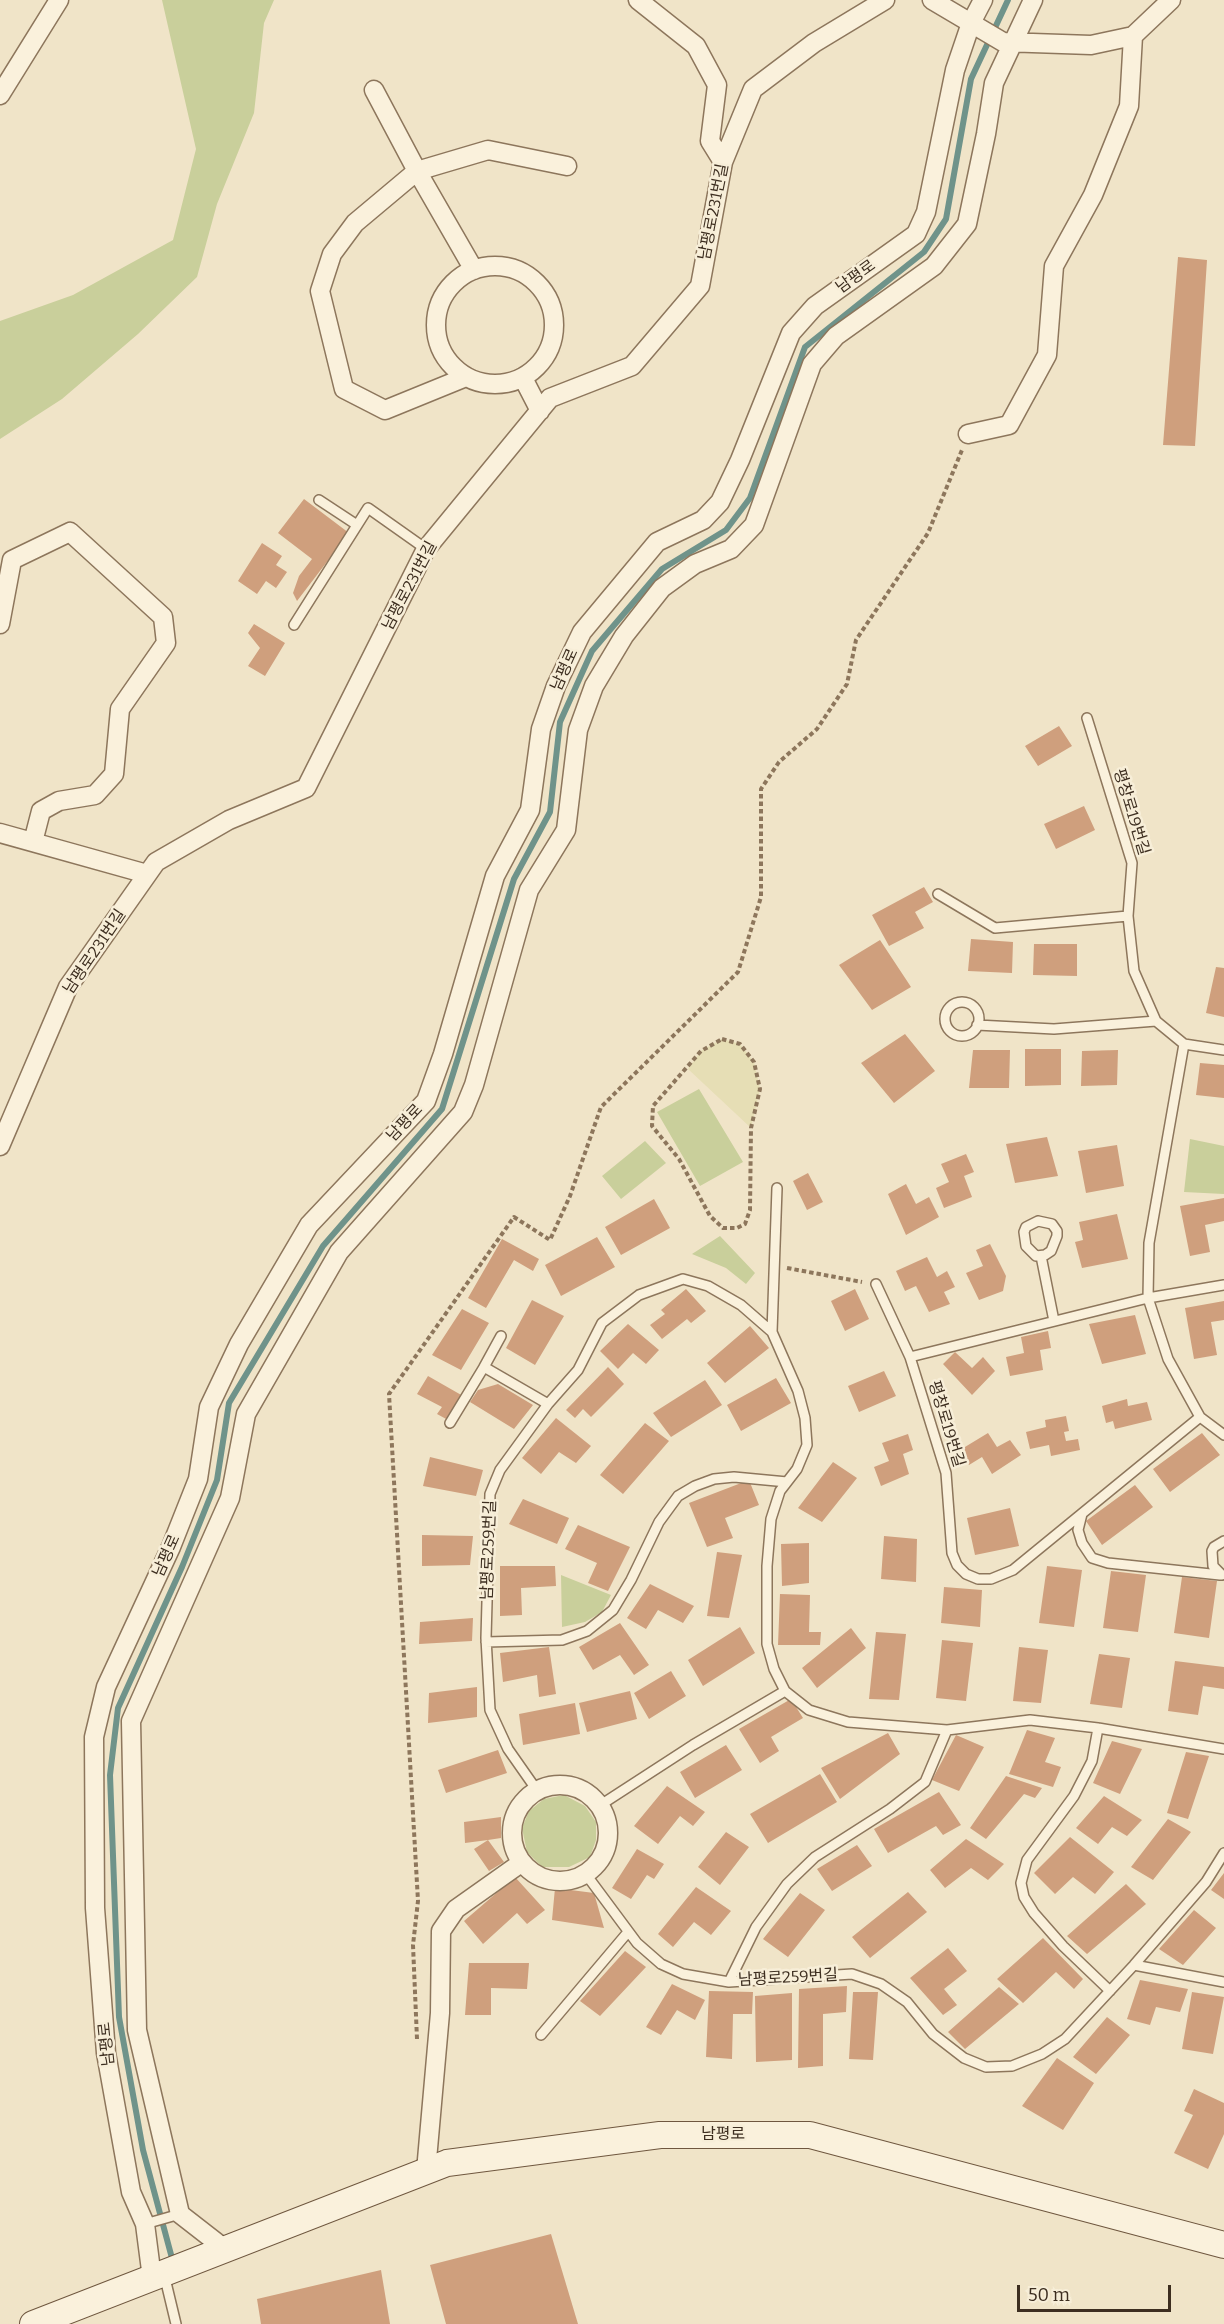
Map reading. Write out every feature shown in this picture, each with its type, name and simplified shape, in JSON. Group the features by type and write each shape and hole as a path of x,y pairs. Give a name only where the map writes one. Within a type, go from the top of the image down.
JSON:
{"street":[{"path":"0,95 59,0"},
{"path":"638,0 696,46 717,85 710,141 723,162"},
{"name":"남평로231번길","path":"0,1146 68,987 156,862 229,820 306,788 426,549 550,398 632,366 700,286 723,162 753,89 814,43 885,0"},
{"path":"933,0 1009,42 1091,45 1133,36 1171,0"},
{"name":"남평로","path":"158,2276 148,2224 131,2192 106,2053 95,1908 94,1737 106,1687 171,1547 198,1479 209,1407 238,1344 309,1225 426,1101 443,1054 495,876 530,810 541,729 556,686 582,632 657,542 703,520 720,502 740,460 791,333 815,306 916,234 926,212 955,70 976,25 983,0"},
{"name":"남평로","path":"176,2215 137,2030 131,1721 230,1498 246,1414 339,1252 463,1112 474,1085 529,891 566,830 578,729 594,686 624,636 662,588 695,564 731,549 754,525 812,364 836,336 933,266 967,224 994,83 1009,42 1033,0"},
{"path":"968,434 1009,424 1047,355 1054,266 1093,195 1129,106 1133,36"},
{"path":"374,90 474,270"},
{"path":"466,377 385,410 344,389 320,291 332,254 355,223 417,171 488,150 567,166"},
{"path":"494,265 513,268 531,278 545,292 553,310 555,330 549,349 538,366 523,378 504,384 485,384 466,377 451,366 441,350 436,331 437,312 444,294 457,279 474,270 494,265"},
{"path":"523,378 540,411"},
{"path":"0,624 12,560 70,532 163,617 166,643 120,709 114,774 94,795 59,801 41,811 33,842"},
{"path":"0,833 147,874"},
{"path":"555,1784 573,1786 585,1792 600,1806 608,1824 607,1845 598,1863 585,1874 569,1879 553,1879 533,1873 520,1863 512,1842 513,1826 517,1811 536,1789 555,1784"},
{"path":"426,2171 440,2013 441,1931 456,1909 520,1863"},
{"name":"남평로","path":"33,2324 447,2163 660,2135 810,2135 1224,2245"},
{"path":"176,2215 225,2249"}],"lane":[{"path":"319,500 357,525"},
{"path":"294,625 368,508 426,549"},
{"name":"평창로19번길","path":"1087,718 1132,863 1128,916 1134,971 1156,1021 1184,1044"},
{"path":"938,894 995,928 1128,916"},
{"path":"977,1025 1054,1029 1156,1021"},
{"path":"1224,1050 1184,1044 1149,1243 1148,1298 1168,1359 1200,1417 1224,1436"},
{"name":"남평로259번길","path":"772,1332 777,1188"},
{"path":"1041,1256 1054,1321"},
{"name":"남평로259번길","path":"536,1789 508,1749 490,1710 486,1642 490,1494 500,1470 548,1404 578,1370 602,1323 639,1295 683,1279 708,1286 741,1305 772,1332 798,1391 805,1418 807,1445 797,1469 780,1491 771,1519 766,1611 767,1644 774,1669 785,1690 808,1710 848,1722 947,1730 1030,1720 1098,1728 1224,1749"},
{"name":"평창로19번길","path":"876,1284 910,1357 946,1473 952,1553 957,1565 966,1574 978,1579 1002,1575 1013,1570 1200,1417"},
{"path":"910,1357 1148,1298 1224,1285"},
{"path":"450,1423 501,1336"},
{"path":"484,1367 548,1404"},
{"path":"486,1642 562,1640 587,1631 613,1610 631,1580 659,1522 678,1496 695,1486 714,1479 734,1477 787,1482"},
{"path":"1082,1514 1078,1530 1082,1543 1092,1558 1108,1563 1222,1575"},
{"path":"1222,1575 1213,1566 1212,1551 1224,1541"},
{"path":"600,1806 693,1745 785,1690"},
{"path":"1098,1728 1092,1761 1074,1796 1027,1860 1021,1883 1024,1897 1034,1913 1063,1946 1110,1991"},
{"name":"남평로259번길","path":"729,1982 756,1927 787,1884 815,1857 890,1809 925,1782 947,1730"},
{"name":"남평로259번길","path":"585,1874 628,1932 661,1964 683,1974 729,1982 852,1974 881,1984 907,2002 933,2034 964,2058 986,2067 1012,2066 1042,2054 1065,2039 1134,1965 1206,1882 1224,1853"},
{"path":"541,2035 628,1932"},
{"path":"1134,1965 1224,1982"},
{"path":"148,2224 176,2215"},
{"path":"158,2276 176,2324"}],"path":[{"path":"417,2049 413,1945 418,1901 389,1394 514,1217 550,1240 570,1197 601,1107 738,972 761,897 760,789 779,762 818,729 847,684 856,640 928,533 968,434"},
{"path":"722,1039 740,1044 754,1062 760,1089 751,1128 750,1210 745,1224 738,1228 723,1228 710,1216 680,1159 652,1126 653,1107 701,1051 722,1039"},
{"path":"775,1265 876,1284"}],"shaded area":[{"path":"722,1039 740,1044 754,1062 760,1089 751,1128 688,1069 701,1051"}],"green space":[{"path":"162,0 274,0 264,23 254,113 217,204 197,277 138,334 62,399 0,439 0,321 73,295 173,240 196,149"},
{"path":"699,1089 743,1162 700,1186 657,1112"},
{"path":"1190,1139 1224,1146 1224,1194 1184,1192"},
{"path":"645,1141 666,1163 621,1199 602,1176"},
{"path":"720,1236 755,1273 746,1284 726,1268 692,1254"},
{"path":"561,1575 611,1595 602,1612 585,1622 562,1627"},
{"path":"564,1795 585,1806 596,1822 596,1840 590,1857 569,1867 542,1867 527,1852 522,1828 529,1811 544,1799"}],"building":[{"path":"1178,257 1207,260 1195,446 1163,445"},
{"path":"304,499 349,533 297,601 293,593 299,576 312,559 278,533"},
{"path":"262,543 282,556 276,565 287,572 276,588 266,581 257,594 238,581"},
{"path":"254,624 285,643 265,676 248,666 260,648 248,633"},
{"path":"1059,726 1072,746 1038,766 1025,746"},
{"path":"1084,806 1095,830 1056,849 1044,824"},
{"path":"924,887 933,902 915,912 924,928 889,946 872,915"},
{"path":"971,939 1013,942 1012,973 968,971"},
{"path":"880,940 911,987 872,1010 839,965"},
{"path":"1034,944 1077,944 1077,976 1033,975"},
{"path":"1216,967 1224,968 1224,1017 1206,1013"},
{"path":"905,1034 935,1071 894,1103 861,1063"},
{"path":"1025,1049 1061,1049 1061,1085 1025,1086"},
{"path":"973,1050 1010,1050 1009,1088 969,1088"},
{"path":"1118,1050 1117,1085 1081,1086 1082,1051"},
{"path":"1200,1063 1224,1065 1224,1098 1196,1095"},
{"path":"1047,1137 1058,1176 1015,1183 1006,1144"},
{"path":"1117,1145 1124,1186 1086,1193 1078,1151"},
{"path":"966,1154 974,1172 964,1176 972,1197 944,1208 936,1188 949,1182 941,1164"},
{"path":"808,1173 823,1202 807,1210 793,1181"},
{"path":"906,1184 916,1204 929,1197 939,1217 906,1235 888,1194"},
{"path":"1224,1198 1224,1221 1205,1225 1210,1252 1190,1256 1180,1206"},
{"path":"654,1199 670,1228 621,1255 605,1227"},
{"path":"1117,1214 1128,1259 1082,1268 1075,1242 1083,1240 1079,1222"},
{"path":"597,1237 615,1267 561,1296 545,1265"},
{"path":"502,1239 539,1259 533,1271 514,1260 486,1308 468,1298"},
{"path":"990,1244 1006,1276 1003,1291 979,1300 966,1273 983,1266 976,1250"},
{"path":"927,1257 937,1277 947,1271 955,1287 944,1292 950,1304 929,1312 916,1286 905,1291 896,1271"},
{"path":"686,1289 706,1311 691,1323 687,1319 662,1339 650,1325 665,1314 661,1310"},
{"path":"855,1289 869,1319 845,1331 831,1301"},
{"path":"532,1300 564,1316 535,1365 506,1348"},
{"path":"1224,1301 1224,1320 1211,1322 1217,1355 1194,1359 1185,1308"},
{"path":"462,1309 489,1323 461,1370 432,1355"},
{"path":"1135,1315 1146,1354 1102,1364 1089,1324"},
{"path":"628,1324 659,1350 646,1364 633,1353 618,1369 600,1351"},
{"path":"750,1326 769,1348 725,1383 707,1363"},
{"path":"1048,1331 1051,1348 1040,1350 1043,1370 1010,1376 1006,1357 1024,1353 1021,1337"},
{"path":"955,1352 972,1368 983,1357 995,1371 972,1395 943,1364"},
{"path":"608,1367 624,1384 591,1417 583,1409 575,1418 566,1410"},
{"path":"884,1371 896,1396 859,1412 848,1386"},
{"path":"428,1376 463,1396 448,1420 437,1414 442,1407 417,1394"},
{"path":"776,1378 791,1403 741,1431 727,1405"},
{"path":"705,1380 722,1405 671,1437 653,1413"},
{"path":"498,1384 533,1405 514,1429 470,1402 478,1390"},
{"path":"1127,1399 1128,1406 1147,1402 1152,1420 1115,1429 1113,1421 1106,1423 1102,1406"},
{"path":"1066,1416 1069,1431 1064,1432 1066,1441 1078,1439 1080,1450 1051,1456 1049,1445 1030,1449 1026,1432 1046,1427 1045,1420"},
{"path":"556,1418 591,1446 576,1463 559,1452 541,1474 522,1458"},
{"path":"645,1423 669,1441 623,1494 600,1475"},
{"path":"988,1433 997,1447 1010,1440 1021,1455 992,1474 982,1457 969,1465 960,1450"},
{"path":"1202,1433 1220,1455 1170,1492 1153,1469"},
{"path":"908,1434 913,1450 903,1454 909,1474 881,1486 874,1467 889,1461 882,1443"},
{"path":"430,1457 483,1470 476,1496 423,1486"},
{"path":"833,1462 857,1478 822,1522 798,1508"},
{"path":"749,1480 759,1505 725,1518 733,1538 707,1547 689,1503"},
{"path":"1135,1485 1153,1507 1102,1545 1086,1521"},
{"path":"523,1499 569,1518 557,1544 509,1524"},
{"path":"1010,1508 1019,1546 975,1555 967,1518"},
{"path":"578,1525 630,1547 608,1591 588,1583 597,1563 565,1549"},
{"path":"422,1535 473,1536 470,1565 422,1566"},
{"path":"884,1536 917,1539 916,1582 881,1579"},
{"path":"809,1543 809,1583 782,1586 781,1544"},
{"path":"717,1552 742,1555 729,1618 707,1616"},
{"path":"500,1566 555,1566 556,1586 521,1588 522,1615 500,1616"},
{"path":"1047,1566 1082,1570 1074,1627 1039,1623"},
{"path":"1111,1571 1146,1575 1138,1632 1103,1628"},
{"path":"1182,1577 1217,1581 1209,1638 1174,1633"},
{"path":"650,1584 694,1606 683,1623 658,1610 646,1629 627,1618"},
{"path":"944,1587 982,1590 980,1627 941,1623"},
{"path":"780,1594 810,1595 809,1632 821,1632 820,1645 778,1645"},
{"path":"473,1618 472,1641 419,1644 420,1622"},
{"path":"620,1623 649,1665 634,1675 620,1655 593,1670 579,1647"},
{"path":"740,1627 755,1653 703,1686 688,1660"},
{"path":"851,1628 866,1648 817,1688 802,1668"},
{"path":"876,1632 906,1634 899,1700 869,1699"},
{"path":"942,1640 973,1643 966,1701 936,1698"},
{"path":"549,1647 556,1694 539,1697 537,1675 503,1682 500,1653"},
{"path":"1019,1647 1048,1650 1041,1703 1013,1701"},
{"path":"1099,1654 1130,1658 1122,1708 1090,1704"},
{"path":"1175,1661 1224,1667 1224,1689 1203,1686 1198,1715 1168,1711"},
{"path":"671,1671 686,1696 649,1719 634,1693"},
{"path":"477,1687 477,1717 428,1723 429,1693"},
{"path":"630,1691 637,1719 587,1732 579,1703"},
{"path":"791,1699 803,1718 771,1737 779,1751 760,1763 739,1729"},
{"path":"575,1703 580,1734 523,1745 519,1714"},
{"path":"1027,1730 1055,1738 1045,1762 1061,1767 1053,1787 1009,1774"},
{"path":"888,1733 900,1754 840,1799 821,1768"},
{"path":"956,1735 984,1747 959,1791 932,1780"},
{"path":"1112,1741 1142,1749 1120,1794 1093,1783"},
{"path":"726,1745 742,1770 695,1798 680,1772"},
{"path":"498,1750 507,1773 446,1793 438,1770"},
{"path":"1186,1752 1209,1756 1188,1819 1167,1813"},
{"path":"820,1774 837,1802 768,1843 750,1814"},
{"path":"1006,1776 1042,1788 1035,1798 1024,1794 986,1839 970,1828"},
{"path":"667,1786 705,1812 693,1826 680,1816 658,1844 634,1826"},
{"path":"939,1792 961,1825 943,1835 936,1826 888,1853 874,1829"},
{"path":"1104,1796 1142,1820 1127,1836 1112,1827 1098,1844 1076,1828"},
{"path":"501,1817 501,1838 465,1843 464,1822"},
{"path":"1168,1819 1191,1832 1153,1880 1131,1867"},
{"path":"726,1832 749,1847 720,1885 698,1867"},
{"path":"1070,1837 1114,1872 1095,1894 1073,1877 1055,1894 1034,1873"},
{"path":"966,1839 1004,1864 988,1880 971,1868 945,1888 930,1870"},
{"path":"488,1840 504,1862 489,1871 474,1849"},
{"path":"857,1845 872,1866 832,1891 817,1869"},
{"path":"637,1849 664,1864 654,1879 647,1875 631,1899 612,1888"},
{"path":"1224,1873 1224,1899 1211,1890"},
{"path":"515,1877 545,1910 527,1924 517,1913 483,1944 464,1921"},
{"path":"1126,1884 1146,1904 1087,1954 1067,1936"},
{"path":"696,1887 731,1911 711,1935 694,1922 673,1947 658,1934"},
{"path":"555,1888 594,1893 604,1928 552,1920"},
{"path":"908,1892 927,1912 870,1958 852,1937"},
{"path":"800,1893 825,1910 788,1957 763,1939"},
{"path":"1194,1910 1216,1928 1183,1965 1159,1949"},
{"path":"1043,1938 1083,1979 1074,1989 1056,1972 1023,2003 997,1979"},
{"path":"948,1948 967,1971 944,1989 957,2005 943,2015 910,1978"},
{"path":"625,1951 646,1967 600,2016 580,2001"},
{"path":"469,1963 529,1963 527,1989 491,1988 491,2015 465,2015"},
{"path":"1140,1980 1188,1989 1180,2012 1156,2007 1150,2025 1127,2019"},
{"path":"672,1984 705,2000 695,2020 677,2010 661,2035 646,2027"},
{"path":"847,1986 846,2012 823,2014 823,2066 798,2068 799,1989"},
{"path":"999,1987 1019,2004 965,2049 948,2032"},
{"path":"709,1991 753,1992 752,2014 733,2014 732,2059 706,2057"},
{"path":"853,1992 878,1992 873,2060 849,2059"},
{"path":"1192,1992 1224,1997 1213,2054 1182,2049"},
{"path":"792,1993 792,2060 756,2062 755,1996"},
{"path":"1107,2017 1130,2035 1096,2074 1073,2057"},
{"path":"1057,2058 1094,2083 1063,2130 1022,2106"},
{"path":"1194,2089 1224,2103 1224,2134 1208,2169 1174,2153 1193,2115 1184,2111"},
{"path":"551,2234 578,2324 446,2324 430,2265"},
{"path":"381,2270 390,2324 261,2324 257,2299"}],"waterway":[{"path":"173,2262 143,2150 119,2017 110,1775 118,1708 182,1567 217,1480 229,1403 323,1246 442,1109 514,879 550,812 560,722 592,651 662,569 726,530 750,498 805,347 924,252 946,219 971,79 1008,0"}]}
